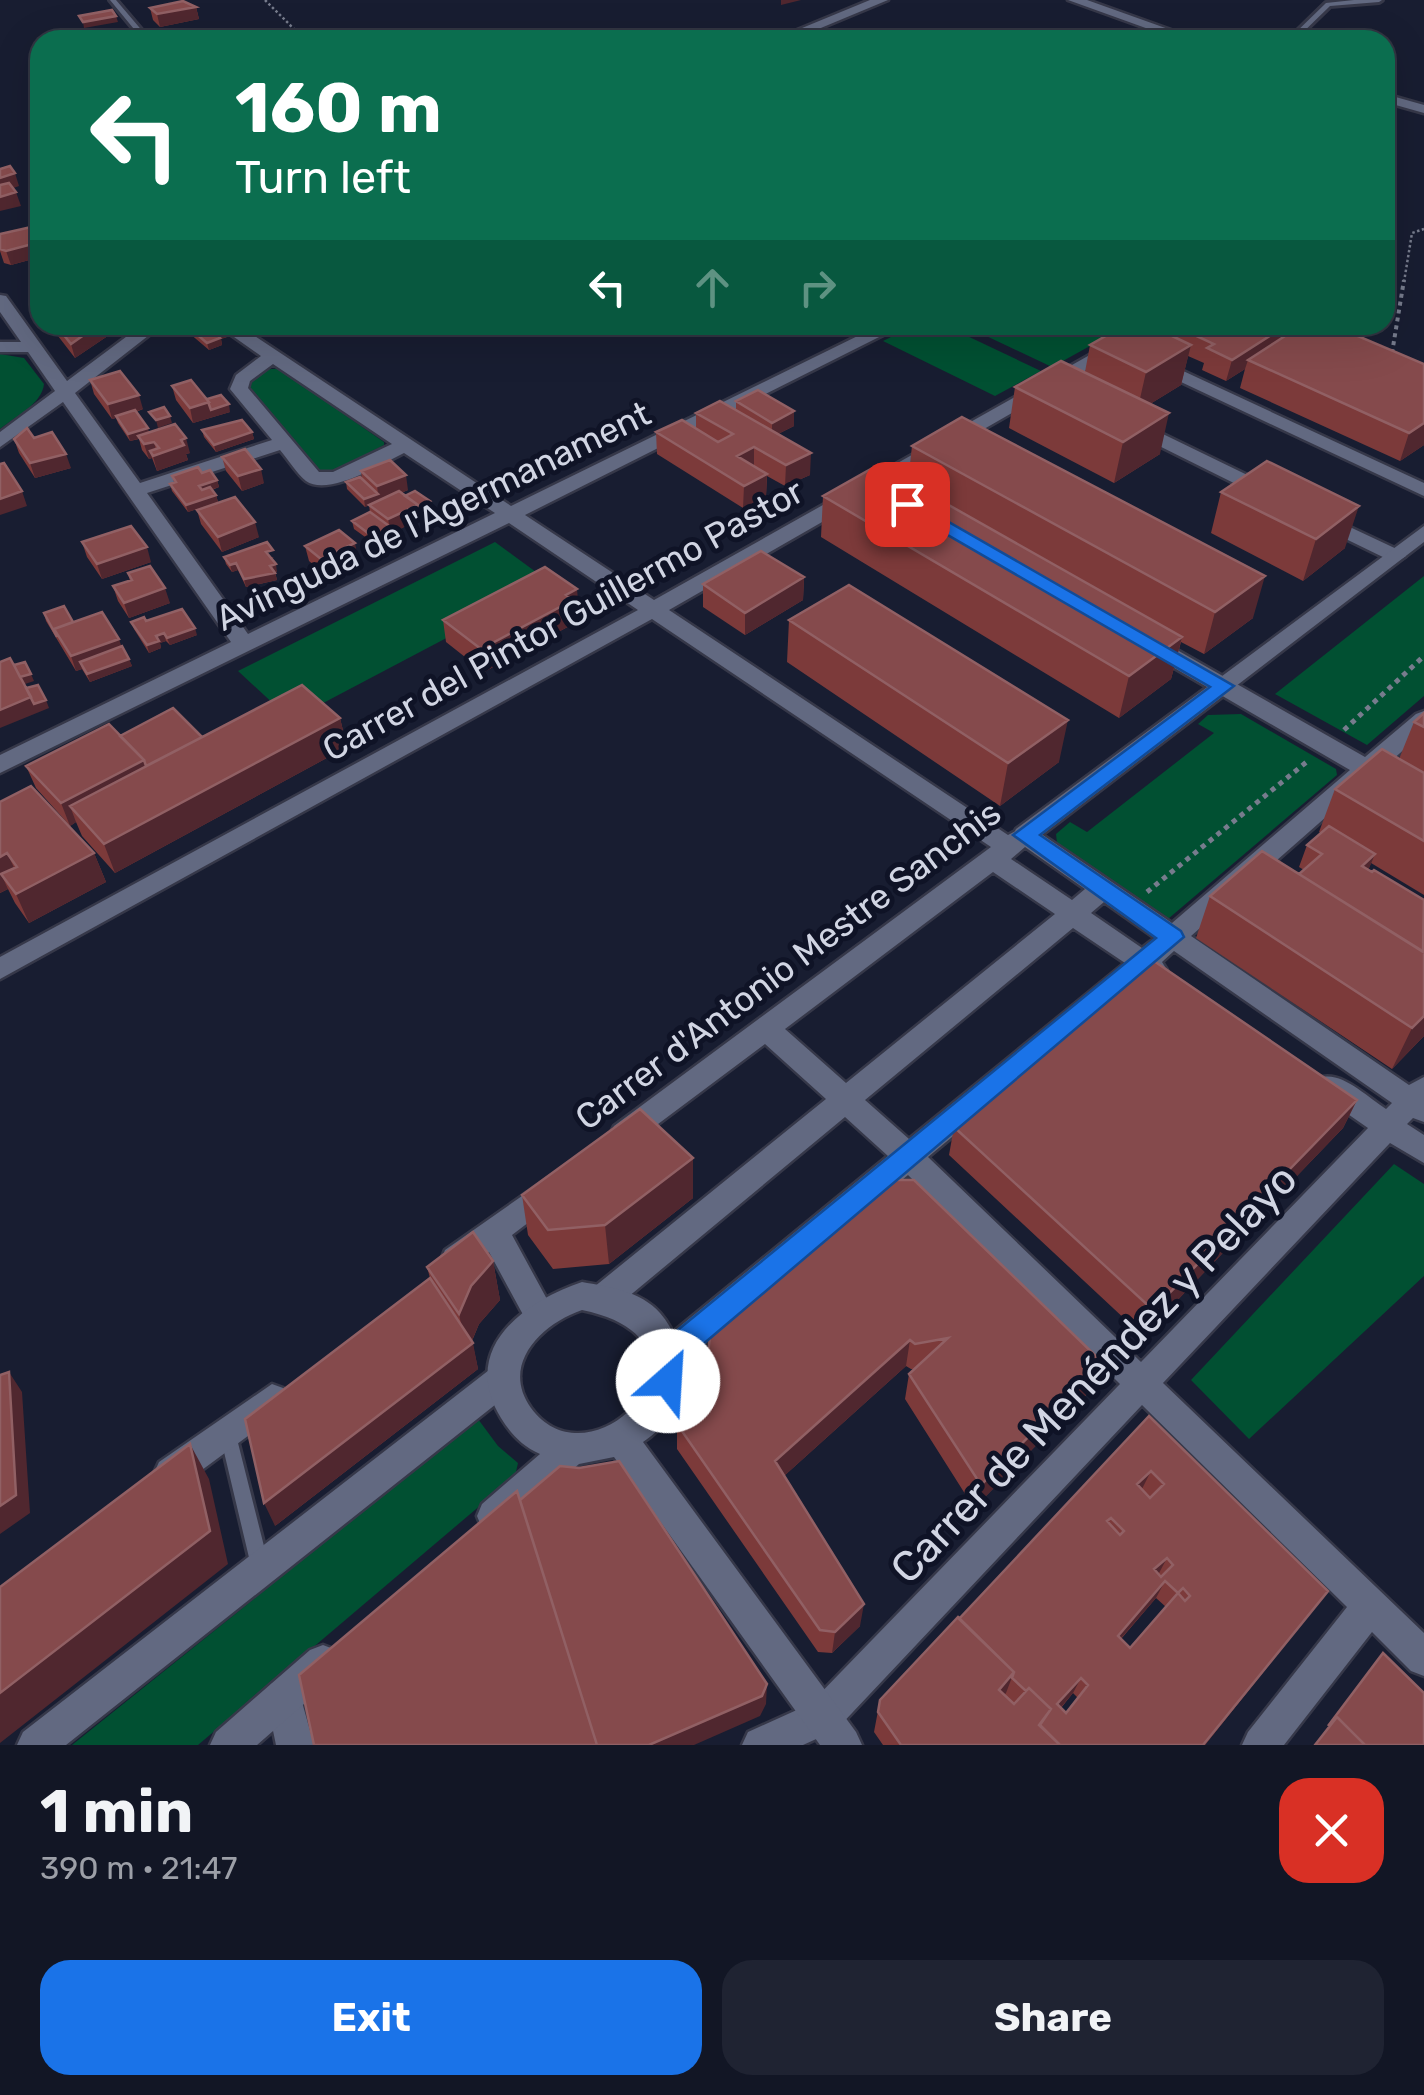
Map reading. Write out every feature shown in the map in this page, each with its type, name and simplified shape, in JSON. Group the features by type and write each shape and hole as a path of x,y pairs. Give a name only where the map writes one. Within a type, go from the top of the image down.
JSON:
{"street":[{"path":"806,30 882,0"},
{"path":"1074,0 1162,30"},
{"path":"1395,101 1424,109"},
{"path":"0,300 244,643"},
{"path":"0,441 140,335"},
{"path":"241,335 1009,847 1103,889 1420,1100"},
{"name":"Avinguda de l'Agermanament","path":"0,766 874,335"},
{"name":"Carrer del Pintor Guillermo Pastor","path":"0,969 655,609 884,490 1052,384 1139,335"},
{"path":"1121,346 1424,490"},
{"path":"0,347 33,347"},
{"path":"272,356 238,386 283,443 321,481 336,478 403,446"},
{"path":"1052,384 1075,396"},
{"path":"1109,413 1396,556"},
{"path":"138,490 283,443"},
{"name":"Carrer d'Antonio Mestre Sanchis","path":"431,1279 1424,532"},
{"path":"1124,629 1424,802"},
{"path":"668,1356 1143,963 1424,719"},
{"path":"1009,847 1072,914 1176,985"},
{"path":"606,1297 1103,889"},
{"path":"766,1028 910,1158 1424,1658"},
{"path":"1307,1072 1424,1151"},
{"name":"Carrer de Menéndez y Pelayo","path":"833,1731 1143,1385 1389,1126 1420,1100"},
{"path":"494,1232 538,1312"},
{"path":"582,1296 606,1297 628,1304 647,1317 668,1356 668,1381 659,1404 643,1425 621,1440 597,1448 572,1448 532,1432 517,1416 504,1378 508,1353 520,1331 538,1312 559,1301 582,1296"},
{"path":"36,1745 504,1378"},
{"path":"146,1491 290,1386"},
{"path":"621,1440 833,1731 761,1745"},
{"path":"471,1536 572,1448"},
{"path":"1261,1745 1370,1606"},
{"path":"229,1745 356,1635"},
{"path":"284,1698 294,1745"}],"lane":[{"path":"113,0 138,30"},
{"path":"1301,30 1328,4 1379,0"},
{"path":"227,1433 260,1567"}],"path":[{"path":"265,0 294,30"},
{"path":"1391,361 1412,233 1424,229"},
{"path":"1128,907 1326,746 1424,656"}],"green space":[{"path":"895,335 965,335 1041,371 995,396 883,341"},
{"path":"984,335 1110,335 1052,367"},
{"path":"0,354 24,358 44,384 33,404 0,429"},
{"path":"279,369 384,445 333,472 320,471 251,389 259,373"},
{"path":"495,542 551,583 291,720 238,671"},
{"path":"1424,576 1424,696 1367,745 1275,694"},
{"path":"1241,714 1336,769 1337,775 1168,919 1158,918 1058,852 1056,834 1070,822 1087,832 1214,733 1198,724 1208,715"},
{"path":"1394,1164 1424,1184 1424,1276 1249,1439 1191,1380"},
{"path":"478,1419 498,1446 518,1463 515,1476 198,1745 72,1745"}],"building":[{"path":"183,1 196,7 157,14 150,8"},
{"path":"112,10 116,16 83,22 79,16"},
{"path":"10,166 15,173 0,178 0,169"},
{"path":"9,183 16,192 0,197 0,185"},
{"path":"30,227 30,245 0,249 0,234"},
{"path":"64,335 84,335 71,344"},
{"path":"198,335 220,338 207,343"},
{"path":"1108,335 1170,335 1191,345 1146,372 1090,345"},
{"path":"1195,335 1271,335 1232,360 1207,348 1214,344"},
{"path":"1287,335 1356,335 1424,364 1424,423 1409,433 1248,360"},
{"path":"1061,361 1169,413 1123,442 1015,387"},
{"path":"120,371 139,395 108,404 90,380"},
{"path":"191,380 209,402 190,408 172,386"},
{"path":"758,390 794,411 772,423 736,401"},
{"path":"221,395 229,404 211,410 207,399"},
{"path":"720,401 811,453 786,465 754,447 737,456 767,474 744,486 656,432 682,420 718,442 733,434 696,413"},
{"path":"164,407 170,416 156,420 149,412"},
{"path":"135,410 148,428 128,434 116,416"},
{"path":"962,417 1265,576 1215,612 912,446"},
{"path":"242,420 252,432 214,445 202,430"},
{"path":"175,424 186,438 181,440 184,445 153,456 150,451 159,448 154,442 144,444 138,436"},
{"path":"27,428 34,438 52,432 66,454 30,463 14,439"},
{"path":"245,449 261,469 238,476 222,457"},
{"path":"390,460 406,475 377,486 361,471"},
{"path":"1267,461 1359,506 1316,539 1221,492"},
{"path":"4,463 22,491 0,499 0,464"},
{"path":"878,465 1182,637 1129,676 823,496"},
{"path":"198,467 202,473 210,470 217,480 199,486 202,490 210,487 216,495 186,505 170,484 176,482 172,476"},
{"path":"360,477 378,494 364,499 346,482"},
{"path":"399,491 418,505 388,519 369,505"},
{"path":"415,491 430,501 418,507 405,496"},
{"path":"235,497 255,522 218,537 197,510"},
{"path":"370,512 396,531 377,540 352,521"},
{"path":"131,526 147,547 97,564 82,542"},
{"path":"339,530 355,543 321,559 305,546"},
{"path":"267,542 273,550 266,552 276,564 270,566 275,573 244,579 236,563 230,565 224,557"},
{"path":"761,551 804,577 745,613 703,584"},
{"path":"150,566 165,588 124,603 113,586 132,580 128,573"},
{"path":"545,567 577,589 566,595 573,600 481,649 443,620"},
{"path":"849,585 1068,720 1008,763 789,620"},
{"path":"64,606 73,622 54,629 57,637 44,613"},
{"path":"182,609 195,628 167,638 164,633 156,636 159,641 147,645 131,622 144,617 146,621"},
{"path":"102,612 119,639 71,656 54,629"},
{"path":"122,646 129,659 87,674 80,662"},
{"path":"10,658 31,697 0,710 0,662"},
{"path":"25,662 31,674 20,677 14,665"},
{"path":"38,685 46,700 34,704 26,688"},
{"path":"302,685 340,718 104,844 70,806"},
{"path":"173,708 202,737 146,766 120,736"},
{"path":"1424,713 1424,727 1414,722"},
{"path":"109,724 144,760 61,803 26,766"},
{"path":"1382,749 1424,773 1424,841 1335,789"},
{"path":"31,786 94,853 16,894 1,874 17,867 7,853 0,857 0,802"},
{"path":"1329,826 1375,854 1362,866 1424,900 1423,952 1299,874 1322,854 1307,845"},
{"path":"1262,851 1424,952 1424,1016 1412,1028 1210,896"},
{"path":"1151,959 1357,1100 1153,1310 954,1127"},
{"path":"640,1109 693,1158 605,1225 548,1230 522,1195"},
{"path":"894,1180 914,1180 1102,1362 981,1485 909,1374 948,1338 915,1344 910,1340 775,1461 864,1604 835,1632 820,1630 677,1424 706,1374 710,1336"},
{"path":"473,1232 493,1261 471,1286 459,1314 427,1267"},
{"path":"430,1278 473,1343 264,1503 245,1419"},
{"path":"9,1372 16,1495 0,1506 0,1375"},
{"path":"1149,1416 1328,1591 1203,1745 1060,1745 1040,1725 1051,1709 1012,1678 1014,1672 959,1619","holes":["1151,1471 1164,1484 1150,1498 1137,1484","1111,1518 1124,1531 1120,1535 1107,1521","1167,1558 1173,1565 1161,1577 1154,1569","1165,1581 1178,1593 1130,1648 1118,1636","1183,1588 1190,1596 1185,1601 1178,1593","1081,1678 1088,1685 1066,1713 1057,1704"]},
{"path":"190,1444 210,1531 0,1693 0,1587"},
{"path":"619,1461 767,1684 762,1696 649,1745 597,1745 520,1500 560,1466 579,1468"},
{"path":"517,1491 597,1745 314,1745 299,1675"},
{"path":"958,1617 1014,1672 999,1690 1014,1704 1029,1688 1051,1709 1039,1725 1060,1745 901,1745 878,1712 880,1700"},
{"path":"1383,1653 1424,1693 1424,1745 1365,1745 1337,1717 1328,1726"},
{"path":"1337,1717 1365,1745 1315,1745"}],"route":[{"path":"668,1381 668,1356 1172,937 1024,835 1224,686 907,504"}]}
